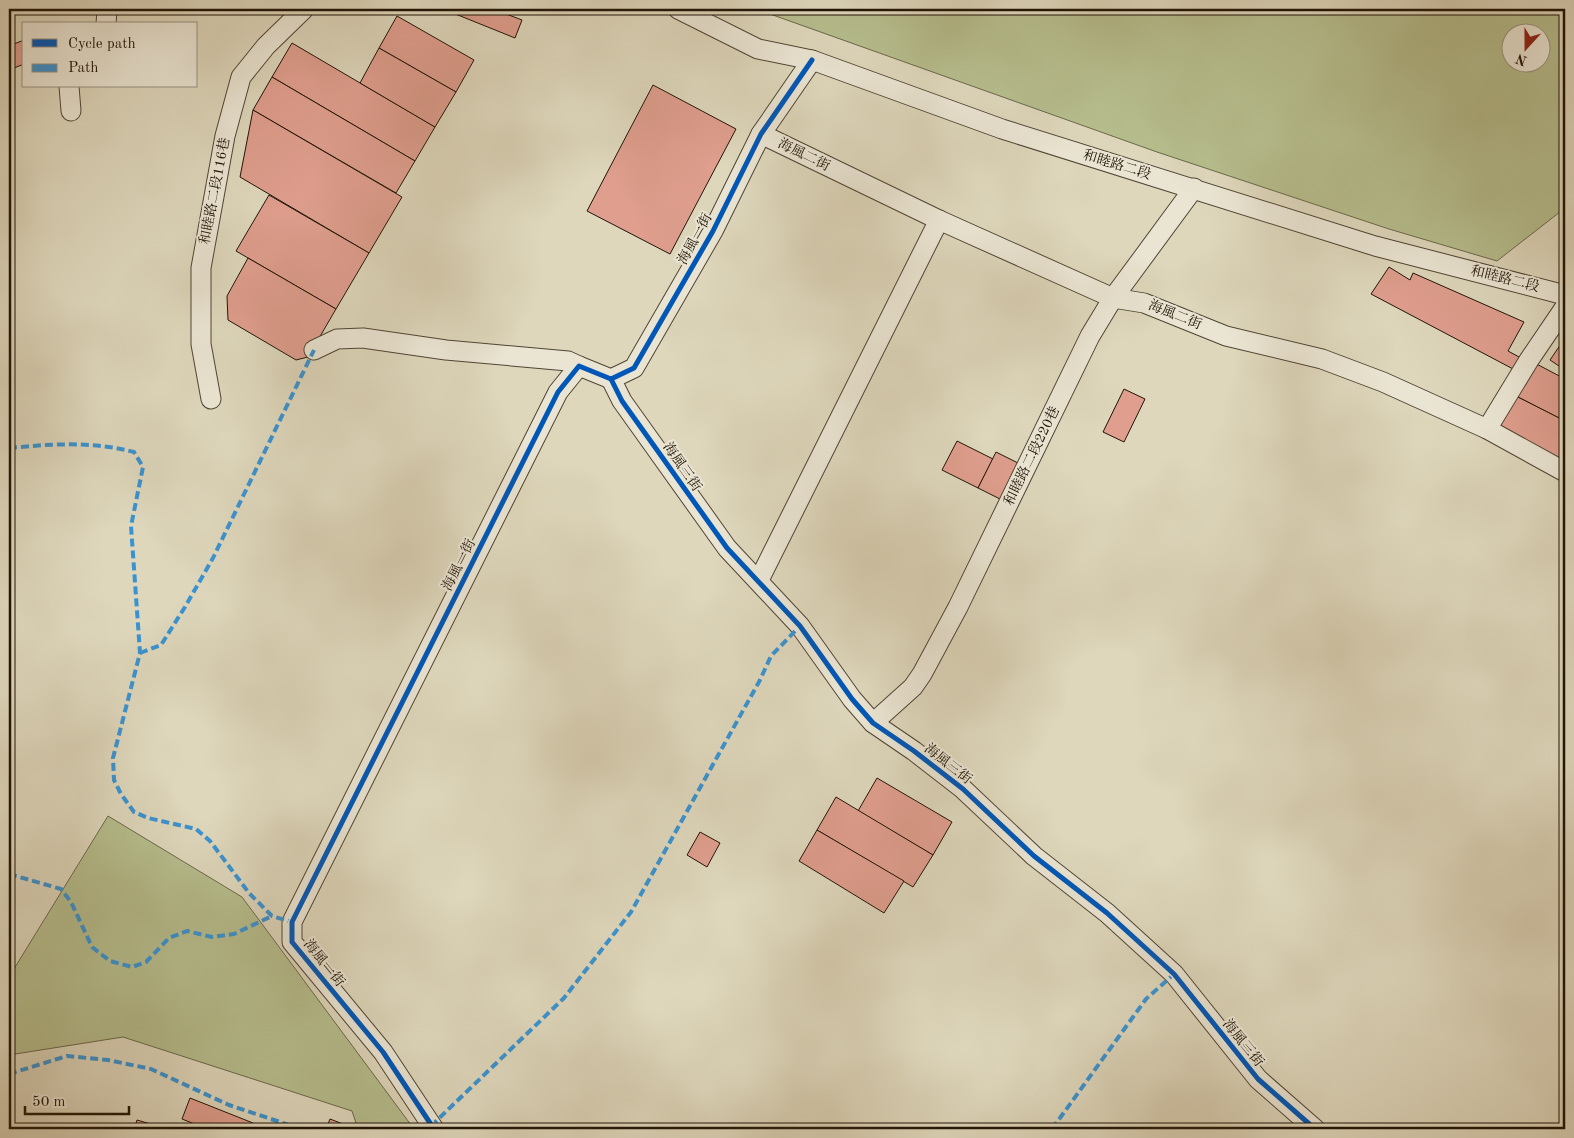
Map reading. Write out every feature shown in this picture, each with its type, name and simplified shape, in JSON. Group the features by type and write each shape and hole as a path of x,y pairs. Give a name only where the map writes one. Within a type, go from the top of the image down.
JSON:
{"street":[{"path":"106,22 107,9"},
{"name":"和睦路二段116巷","path":"211,399 201,344 201,268 225,136 241,77 266,46 304,9"},
{"name":"和睦路二段","path":"678,9 758,49 812,60 1002,129 1375,246 1565,295"},
{"name":"海風一街","path":"611,379 634,368 713,231 761,134 812,60"},
{"path":"69,88 71,111"},
{"name":"海風二街","path":"761,134 939,220 1113,298 1144,302 1226,336 1322,359 1382,382 1487,430 1565,472"},
{"name":"和睦路二段220巷","path":"873,723 914,687 922,674 958,607 1090,336 1113,298 1194,188"},
{"path":"759,580 939,220"},
{"path":"1487,430 1565,307"},
{"path":"314,350 337,339 363,338 446,350 568,361 611,379"},
{"name":"海風一街","path":"431,1128 383,1052 292,942 292,922 558,392 579,366"},
{"name":"海風三街","path":"611,379 622,401 727,548 800,626 852,699 873,723 914,751 963,789 1034,856 1107,913 1148,950 1174,974 1258,1079 1315,1129"}],"green space":[{"path":"756,9 1565,9 1565,208 1497,261 1389,229 1157,152"},
{"path":"108,816 242,897 414,1129 358,1129 352,1111 123,1037 9,1055 9,977"}],"building":[{"path":"443,9 493,9 522,20 515,38"},
{"path":"397,16 474,60 456,92 379,48"},
{"path":"22,41 22,65 9,70 9,46"},
{"path":"292,43 435,127 415,161 272,77"},
{"path":"379,48 456,92 435,127 360,83"},
{"path":"272,77 415,161 396,193 253,110"},
{"path":"653,85 736,129 670,254 587,211"},
{"path":"253,110 402,197 369,253 240,177"},
{"path":"269,195 369,253 336,309 236,251"},
{"path":"248,258 336,309 308,357 296,360 228,320 227,296"},
{"path":"1389,267 1410,280 1413,273 1524,322 1508,351 1521,358 1515,370 1371,294"},
{"path":"1565,338 1565,363 1562,368 1550,360"},
{"path":"1529,360 1565,379 1565,421 1512,394"},
{"path":"1124,389 1145,399 1124,442 1103,432"},
{"path":"1512,394 1565,421 1565,461 1496,425"},
{"path":"957,441 993,459 978,488 942,470"},
{"path":"996,452 1030,469 1012,505 978,488"},
{"path":"877,778 952,822 933,855 858,811"},
{"path":"836,797 933,855 913,887 817,830"},
{"path":"817,830 904,881 884,913 799,861"},
{"path":"700,832 720,843 707,867 687,855"},
{"path":"190,1098 253,1123 250,1129 207,1129 182,1119"},
{"path":"330,1119 343,1124 341,1129 326,1129"},
{"path":"137,1120 168,1129 134,1129"}],"marked path":[{"path":"140,653 161,645 185,607 213,558 314,350"},
{"path":"9,448 56,445 103,446 134,452 143,467 131,526 140,653 113,758 114,780 134,812 148,818 196,829 210,841 249,893 272,916 292,922"},
{"path":"431,1126 564,998 631,912 760,680 771,656 800,626"},
{"path":"9,874 61,889 71,902 92,947 110,961 132,967 146,962 169,938 187,931 212,937 234,934 272,916"},
{"path":"1052,1129 1146,999 1174,974"},
{"path":"9,1074 67,1056 108,1060 151,1069 229,1105 301,1129"}],"cycle path":[{"path":"434,1129 383,1052 292,942 292,922 558,392 579,366 611,379 634,368 713,231 761,134 812,60"},
{"path":"611,379 622,401 727,548 800,626 852,699 873,723 914,751 963,789 1034,856 1107,913 1174,974 1258,1079 1315,1129"}]}
